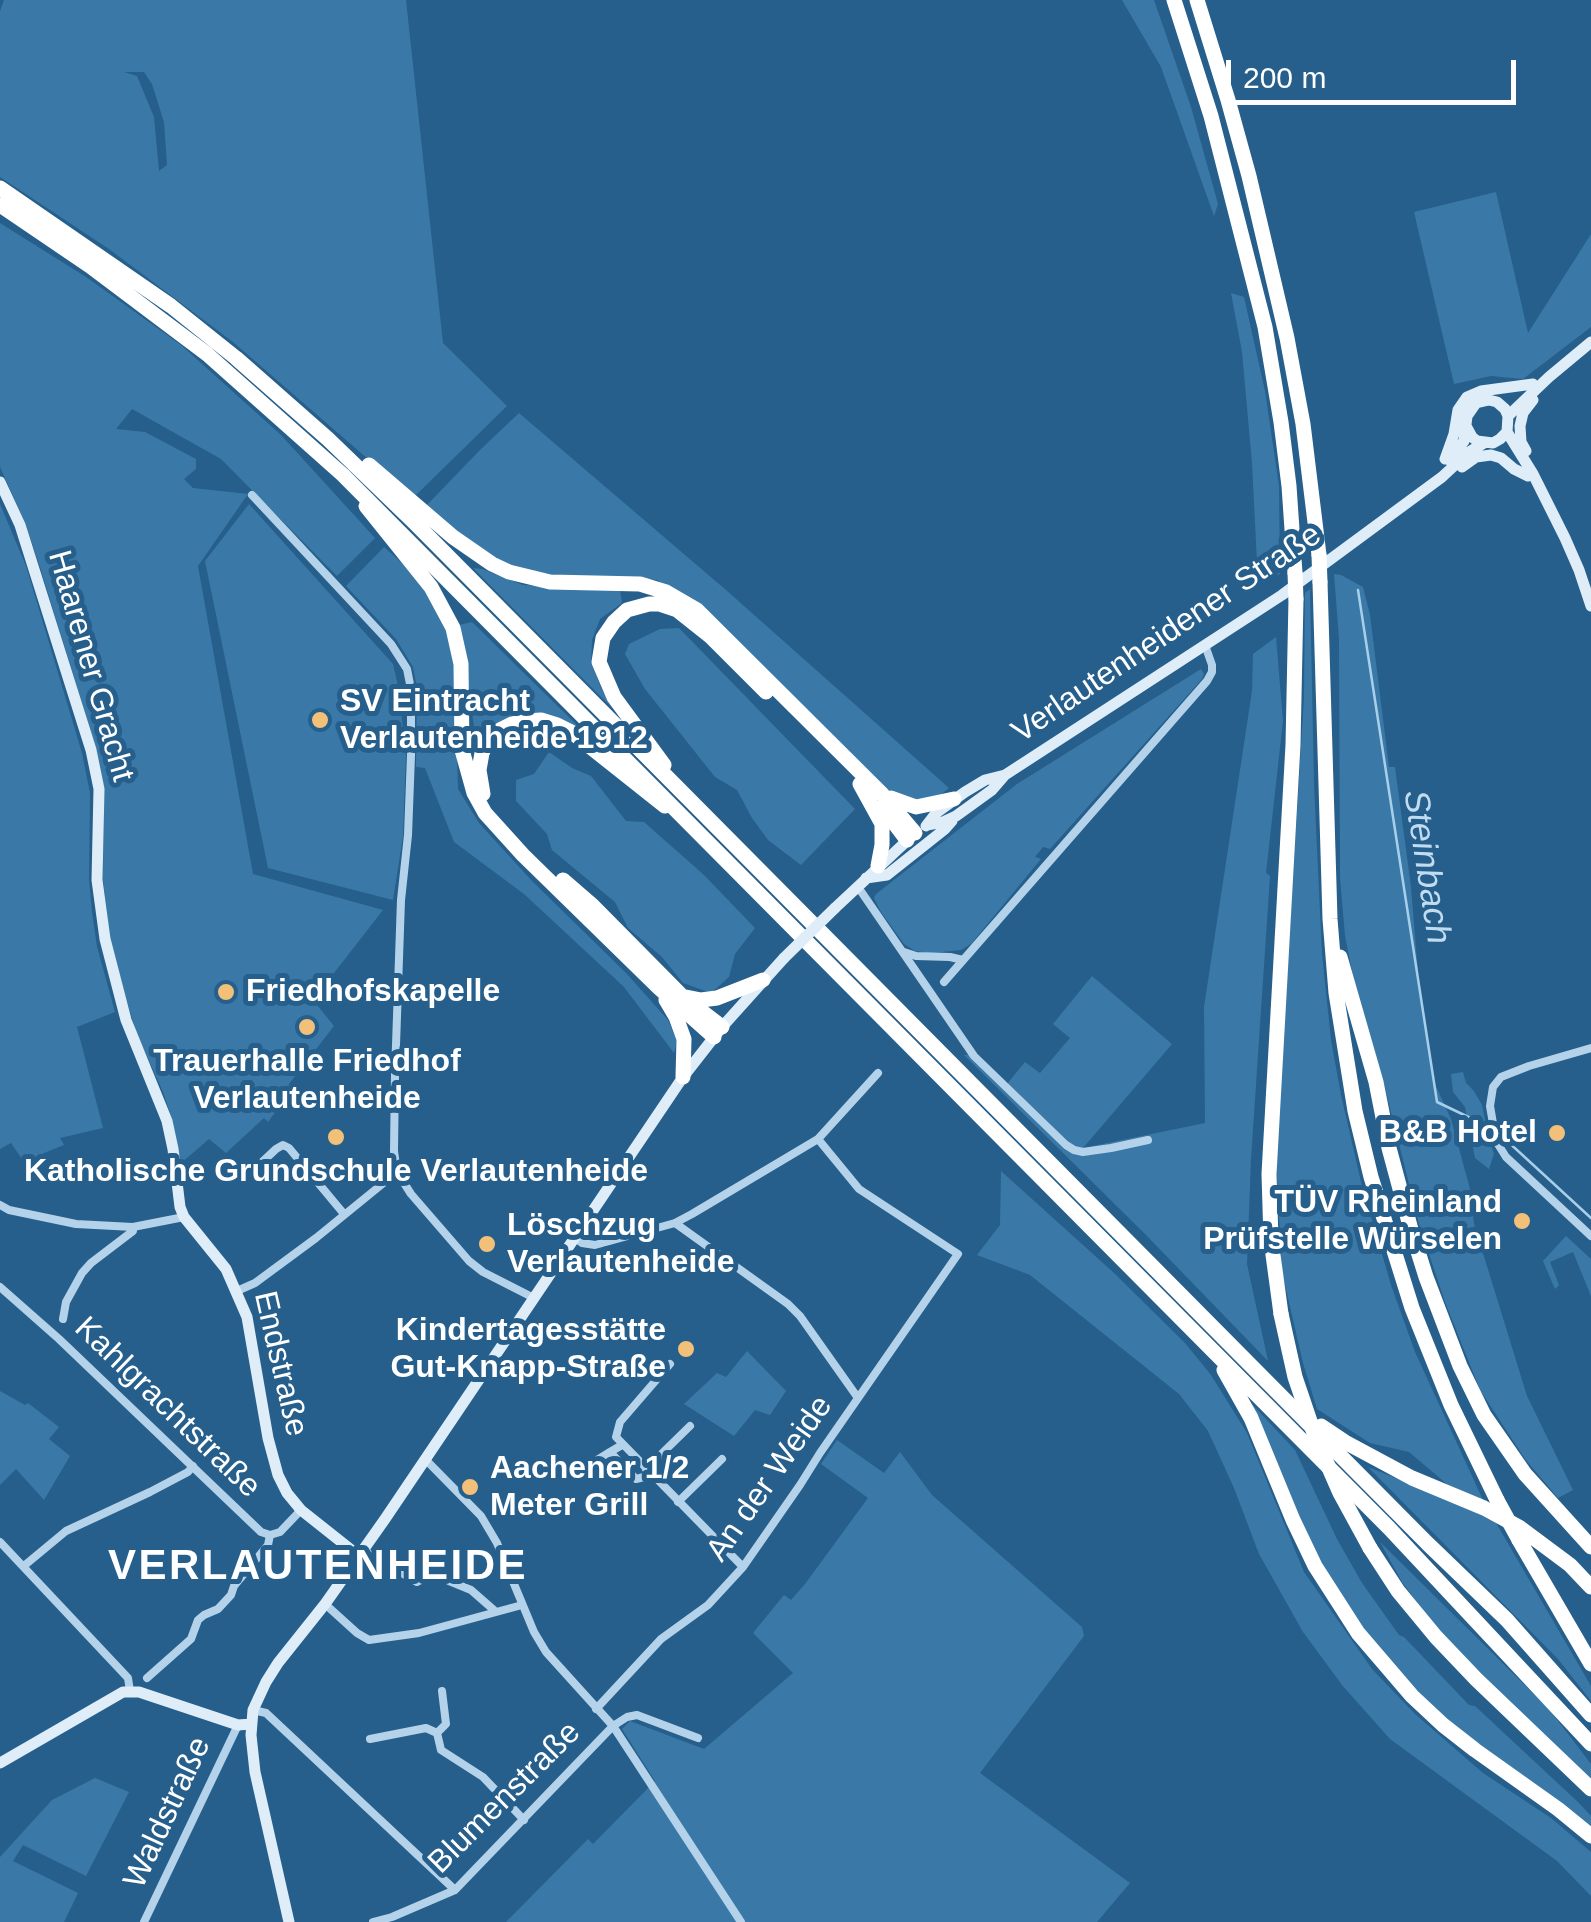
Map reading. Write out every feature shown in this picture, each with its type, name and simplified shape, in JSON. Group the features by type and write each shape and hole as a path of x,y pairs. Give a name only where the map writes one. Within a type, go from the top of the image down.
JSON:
{"highway":[{"path":"1163,0 1202,88"},
{"path":"1174,0 1237,212 1265,327 1289,486 1296,599 1293,745 1269,1174 1271,1240 1281,1314 1296,1377 1322,1454 1349,1512 1398,1591 1476,1679 1591,1789"},
{"path":"1197,0 1249,176 1303,424 1319,555 1330,919 1336,993 1355,1111 1371,1177 1424,1341 1497,1500 1591,1664"},
{"path":"0,188 171,306 328,439 1506,1620 1591,1715"},
{"path":"0,205 90,266 207,354 344,475 1389,1528 1591,1744"},
{"path":"328,439 365,462 453,538 509,572 550,582 640,584 685,602 708,619 916,833"},
{"path":"344,475 431,587 454,628 461,664 462,750 479,803 492,822 660,988 718,1032"},
{"path":"678,789 654,748 614,697 600,662 608,629 620,615 636,606 668,606 692,620 860,784 916,833"},
{"path":"697,828 557,724 532,720 512,724 495,734 482,753 479,770 483,794 505,826 529,852 593,906 718,1032"},
{"path":"860,784 882,824 878,866"},
{"path":"882,794 908,806 955,807"},
{"path":"1330,919 1376,1082 1410,1226 1460,1366 1484,1414 1524,1474 1591,1547"},
{"path":"683,996 717,998 763,980"},
{"path":"660,988 684,1039 682,1077"},
{"path":"1212,1349 1251,1418 1315,1566 1358,1632 1401,1684 1443,1725 1591,1836"},
{"path":"1292,1407 1360,1450 1519,1527 1560,1557 1591,1587"},
{"path":"1550,1749 1591,1800"}],"main road":[{"path":"1505,410 1591,342"},
{"path":"1444,470 1458,410 1467,398 1482,391 1541,382"},
{"path":"1532,478 1520,426 1541,382"},
{"path":"1444,470 1461,447 1468,412 1476,403 1488,400 1505,410"},
{"path":"1505,410 1507,432 1565,538 1591,606"},
{"path":"1466,426 1472,436 1508,452 1532,478"},
{"path":"1444,470 1468,452 1500,439 1507,432"},
{"path":"1444,470 1491,454 1532,478"},
{"name":"Verlautenheidener Straße","path":"289,1922 244,1724 278,1662 361,1553 682,1077 784,958 936,813 955,807 985,780 1004,775 1282,595 1444,470"},
{"name":"Haarener Gracht","path":"0,482 25,538 92,750 100,789 97,880 105,939 126,1020 167,1121 184,1217"},
{"path":"862,883 887,876 945,829 955,807"},
{"name":"Endstraße","path":"184,1217 226,1269 248,1316 274,1462 288,1493 302,1510 361,1553"},
{"path":"0,1763 116,1694 130,1691 244,1724"}],"street":[{"path":"252,495 391,644 407,669 411,689 411,755 408,836 400,900 394,1151 397,1172 470,1261 483,1272 534,1298"},
{"path":"944,982 1207,681 1212,664 1205,645"},
{"path":"862,883 974,1056 1066,1145 1083,1152 1148,1140"},
{"path":"904,952 963,960"},
{"path":"1591,1048 1501,1076 1493,1087 1490,1106 1496,1141 1506,1157 1591,1236"},
{"path":"575,1238 595,1244 675,1223 818,1140 878,1073"},
{"name":"An der Weide","path":"596,1709 661,1639 708,1606 743,1567 958,1254 859,1189 818,1140"},
{"path":"260,1164 276,1149 290,1148 344,1214"},
{"path":"237,1291 255,1283 397,1172"},
{"path":"0,1205 76,1224 133,1228 184,1217"},
{"path":"675,1223 788,1304 858,1398"},
{"path":"63,1319 66,1302 82,1273 133,1228"},
{"name":"Kahlgrachtstraße","path":"0,1287 256,1528 270,1535 280,1532 302,1510"},
{"path":"670,1364 620,1422 616,1437 743,1567"},
{"path":"610,1452 636,1479 649,1472 690,1426"},
{"path":"586,1467 622,1445"},
{"path":"425,1459 480,1516 497,1544 546,1652 614,1726 741,1922"},
{"path":"678,1502 722,1459"},
{"path":"24,1565 66,1531 150,1492 193,1466"},
{"path":"147,1678 191,1639 204,1614 218,1609 231,1595 268,1545 270,1535"},
{"path":"0,1542 128,1678 130,1691"},
{"path":"361,1553 417,1582 432,1574 471,1590 494,1611"},
{"path":"325,1604 356,1634 369,1640 419,1632 522,1605"},
{"path":"437,1734 446,1724 442,1691"},
{"path":"253,1710 266,1713 455,1890"},
{"path":"614,1726 638,1715 698,1738"},
{"name":"Waldstraße","path":"144,1922 244,1724"},
{"name":"Blumenstraße","path":"373,1922 455,1890 614,1726"},
{"path":"370,1738 426,1728 437,1734 441,1750 482,1777 524,1820"}],"shaded area":[{"path":"4,0 406,0 443,343 507,406 413,498 233,342 109,249 0,177 0,11","holes":["124,72 144,72 164,122 167,165 159,171 154,117 137,76"]},
{"path":"1122,0 1154,0 1191,107 1218,204 1214,216 1161,67"},
{"path":"1496,192 1528,333 1591,234 1591,327 1523,379 1491,376 1454,384 1414,212"},
{"path":"0,223 86,277 181,345 281,435 375,538 337,576 221,459 132,409 116,429 145,432 196,459 196,469 184,479 193,488 248,494 198,566 253,874 383,910 313,1000 334,1026 289,1084 293,1088 268,1122 264,1118 226,1153 209,1139 180,1164 172,1119 137,1034 110,938 103,880 104,788 96,749 39,564 0,467"},
{"path":"1231,293 1244,297 1265,391 1279,486 1280,574 1258,583 1242,352"},
{"path":"519,413 949,788 935,799 905,801 866,775 696,605 657,580 542,575 501,564 425,507"},
{"path":"0,504 26,566 82,753 90,793 92,912 115,1012 77,1027 103,1128 60,1138 64,1145 26,1165 11,1143 0,1149"},
{"name":"SV Eintracht Verlautenheide 1912","path":"249,504 393,664 406,754 403,836 393,900 268,868 205,561"},
{"path":"384,547 421,580 445,619 454,660 458,789 479,823 668,1020 677,1041 674,1053 624,987 524,894 454,842 425,768 416,767 417,688 413,667 396,639 346,586"},
{"path":"473,568 523,585 620,590 622,603 600,619 592,640 591,663 616,712"},
{"path":"1334,574 1363,587 1370,615 1389,767 1395,767 1434,1082 1451,1119 1470,1189 1474,1224 1527,1396 1573,1490 1558,1498 1525,1459 1480,1390 1445,1302 1419,1224 1355,986 1345,936 1340,878 1339,638"},
{"path":"1310,589 1322,954 1341,1095 1391,1285 1415,1352 1483,1500 1448,1485 1409,1452 1370,1443 1317,1409 1282,1272 1276,1160 1304,697 1305,593"},
{"path":"472,622 583,731 556,719 528,715 477,747 459,625"},
{"path":"679,628 855,809 801,865 768,840 737,790 715,777 645,689 625,654 629,644 660,629"},
{"path":"1276,637 1283,721 1266,873 1270,876 1247,1264 1268,1361 964,1055 975,1054 1007,1084 1025,1062 1040,1073 1070,1038 1053,1024 1092,976 1172,1044 1083,1148 1205,1123 1204,1007 1252,691 1253,654"},
{"path":"1201,669 1202,679 1050,849 1043,847 1035,857 1041,859 971,944 961,950 931,953 915,951 904,944 881,912 876,894 1017,784"},
{"path":"549,752 591,776 626,821 644,822 704,875 755,928 735,954 729,977 711,993 683,983 662,957 628,928 615,902 552,850 547,834 516,801 516,780 534,774"},
{"path":"1463,1072 1482,1105 1494,1154 1489,1169 1475,1158 1465,1107 1453,1092 1451,1074"},
{"path":"1001,1171 1185,1343 1211,1375 1247,1433 1304,1572 1372,1669 1415,1714 1483,1773 1551,1818 1591,1852 1591,1896 1557,1861 1390,1739 1342,1685 1303,1632 1259,1554 1208,1431 1179,1394 1030,1275 977,1255 1000,1225"},
{"path":"1566,1236 1591,1259 1591,1296 1573,1252 1550,1262 1559,1285 1555,1289 1543,1261"},
{"path":"747,1351 786,1391 770,1415 755,1410 734,1436 684,1404 717,1373 726,1377"},
{"path":"0,1391 25,1405 28,1403 59,1427 49,1439 70,1456 44,1500 16,1469 0,1485"},
{"path":"1250,1402 1295,1450 1337,1539 1399,1635 1469,1705 1475,1706 1579,1803 1591,1816 1591,1829 1483,1752 1416,1693 1355,1621 1304,1531"},
{"path":"837,1440 884,1473 900,1452 932,1495 1082,1627 1084,1636 980,1773 1130,1883 1097,1922 506,1922 588,1839 593,1844 655,1781 622,1729 630,1721 704,1749 793,1673 753,1633 784,1595 791,1600 805,1584 868,1498 821,1464"},
{"path":"1368,1467 1492,1516 1591,1686 1591,1701 1558,1659"},
{"path":"1380,1542 1549,1709 1591,1764 1591,1781 1431,1621 1402,1582"},
{"path":"95,1778 129,1792 86,1876 23,1845 13,1861 78,1893 64,1922 0,1922 0,1857 52,1800"}],"waterway":[{"name":"Steinbach","path":"1358,590 1437,1102 1483,1124"},
{"name":"Steinbach","path":"1505,1139 1591,1218"}],"place":[{"name":"SV Eintracht Verlautenheide 1912","path":"320,720"},
{"name":"Friedhofskapelle","path":"226,992"},
{"name":"Trauerhalle Friedhof Verlautenheide","path":"307,1027"},
{"name":"B&B Hotel","path":"1557,1133"},
{"name":"Katholische Grundschule Verlautenheide","path":"336,1137"},
{"name":"TÜV Rheinland Prüfstelle Würselen","path":"1522,1221"},
{"name":"Löschzug Verlautenheide","path":"487,1244"},
{"name":"Kindertagesstätte Gut-Knapp-Straße","path":"686,1349"},
{"name":"Aachener 1/2 Meter Grill","path":"470,1487"}],"district":[{"name":"VERLAUTENHEIDE","path":"318,1567"}]}
